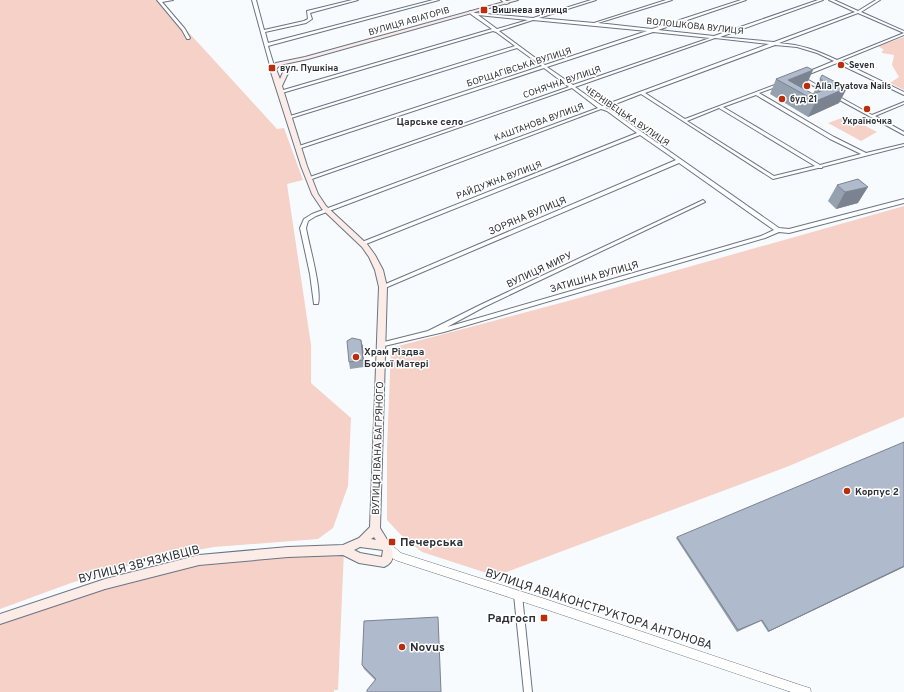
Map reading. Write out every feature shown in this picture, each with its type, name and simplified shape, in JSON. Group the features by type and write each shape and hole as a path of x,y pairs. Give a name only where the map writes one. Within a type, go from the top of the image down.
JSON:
{"main road":[{"name":"ВУЛИЦЯ АВІАТОРІВ","path":"274,70 275,66 472,13 505,1 516,0"},
{"name":"ВУЛИЦЯ АВІАТОРІВ","path":"288,70 306,58"},
{"path":"280,89 289,66 282,64"},
{"name":"ВУЛИЦЯ ІВАНА БАГРЯНОГО","path":"274,70 298,148 315,194 327,210 364,243 378,266 383,287 375,529 385,546"},
{"path":"274,70 279,72 288,70"},
{"name":"ВУЛИЦЯ ІВАНА БАГРЯНОГО","path":"360,543 375,529"},
{"path":"344,550 356,558 384,562 388,557 389,552 385,546 360,543 354,546 356,558"},
{"name":"ВУЛИЦЯ ЗВ'ЯЗКІВЦІВ","path":"0,619 105,584 199,560 288,552 344,550 360,543"}],"street":[{"path":"160,1 171,0"},
{"name":"ВУЛИЦЯ ІВАНА БАГРЯНОГО","path":"254,0 274,70"},
{"path":"262,31 306,22 310,19 308,12 356,0"},
{"path":"266,45 437,0"},
{"path":"280,89 494,30 594,0"},
{"path":"593,24 670,0"},
{"name":"БОРЩАГІВСЬКА ВУЛИЦЯ","path":"298,148 744,0"},
{"name":"СОНЯЧНА ВУЛИЦЯ","path":"309,178 821,0"},
{"path":"831,0 904,33"},
{"name":"КАШТАНОВА ВУЛИЦЯ","path":"316,303 316,294 304,224 310,218 327,210 858,12 878,0"},
{"path":"160,1 184,30 188,38"},
{"name":"ВОЛОШКОВА ВУЛИЦЯ","path":"472,13 716,36 804,47 904,94"},
{"name":"ЧЕРНІВЕЦЬКА ВУЛИЦЯ","path":"472,13 601,108 608,110 778,230"},
{"path":"904,33 838,62 800,76 838,98 904,131"},
{"path":"289,117 517,47"},
{"path":"270,59 282,64"},
{"path":"685,120 786,82"},
{"path":"642,93 773,178 904,145"},
{"path":"756,93 832,138 866,155"},
{"path":"873,116 904,103"},
{"path":"720,107 820,167"},
{"path":"873,116 904,134"},
{"name":"РАЙДУЖНА ВУЛИЦЯ","path":"364,243 640,133"},
{"name":"ЗОРЯНА ВУЛИЦЯ","path":"383,287 679,161"},
{"name":"ЗАТИШНА ВУЛИЦЯ","path":"430,333 763,236 778,230 789,231 904,201"},
{"name":"ВУЛИЦЯ МИРУ","path":"380,345 430,333 482,306 703,202"},
{"name":"ВУЛИЦЯ АВІАКОНСТРУКТОРА АНТОНОВА","path":"385,546 398,557 518,595 806,692"},
{"path":"384,562 398,557"},
{"path":"518,595 528,692"}],"shaded area":[{"path":"0,0 159,0 277,129 284,128 303,180 287,184 311,345 311,383 351,418 348,486 333,528 318,539 214,547 158,557 71,583 0,609"},
{"path":"904,37 904,90 890,83 899,77 892,65 894,55 882,53 884,50 878,46"},
{"path":"847,116 877,132 861,141 828,123"},
{"path":"904,206 904,417 789,466 496,576 422,552 401,535 387,520 387,448 391,348 568,301"},
{"path":"344,550 338,690 334,690 334,692 0,692 0,620 199,560"}],"building":[{"path":"807,67 813,70 788,80 813,94 834,86 820,79 822,75 847,88 816,101 776,79"},
{"path":"858,179 868,187 845,192 837,185"},
{"name":"Храм Різдва Божої Матері","path":"352,338 361,340 363,360 349,362 347,341"},
{"name":"Корпус 2","path":"904,442 904,566 769,631 762,620 738,630 677,537"},
{"name":"Novus","path":"438,617 441,692 367,692 376,679 362,665 364,621"}],"place":[{"name":"Вишнева вулиця","path":"484,10"},
{"name":"Seven","path":"841,65"},
{"name":"вул. Пушкіна","path":"272,68"},
{"name":"Alla Pyatova Nails","path":"807,86"},
{"name":"буд 21","path":"782,99"},
{"name":"Україночка","path":"867,109"},
{"name":"Храм Різдва Божої Матері","path":"356,357"},
{"name":"Корпус 2","path":"847,491"},
{"name":"Печерська","path":"392,542"},
{"name":"Радгосп","path":"544,618"},
{"name":"Novus","path":"402,647"}],"district":[{"name":"Царське село","path":"430,121"}]}
